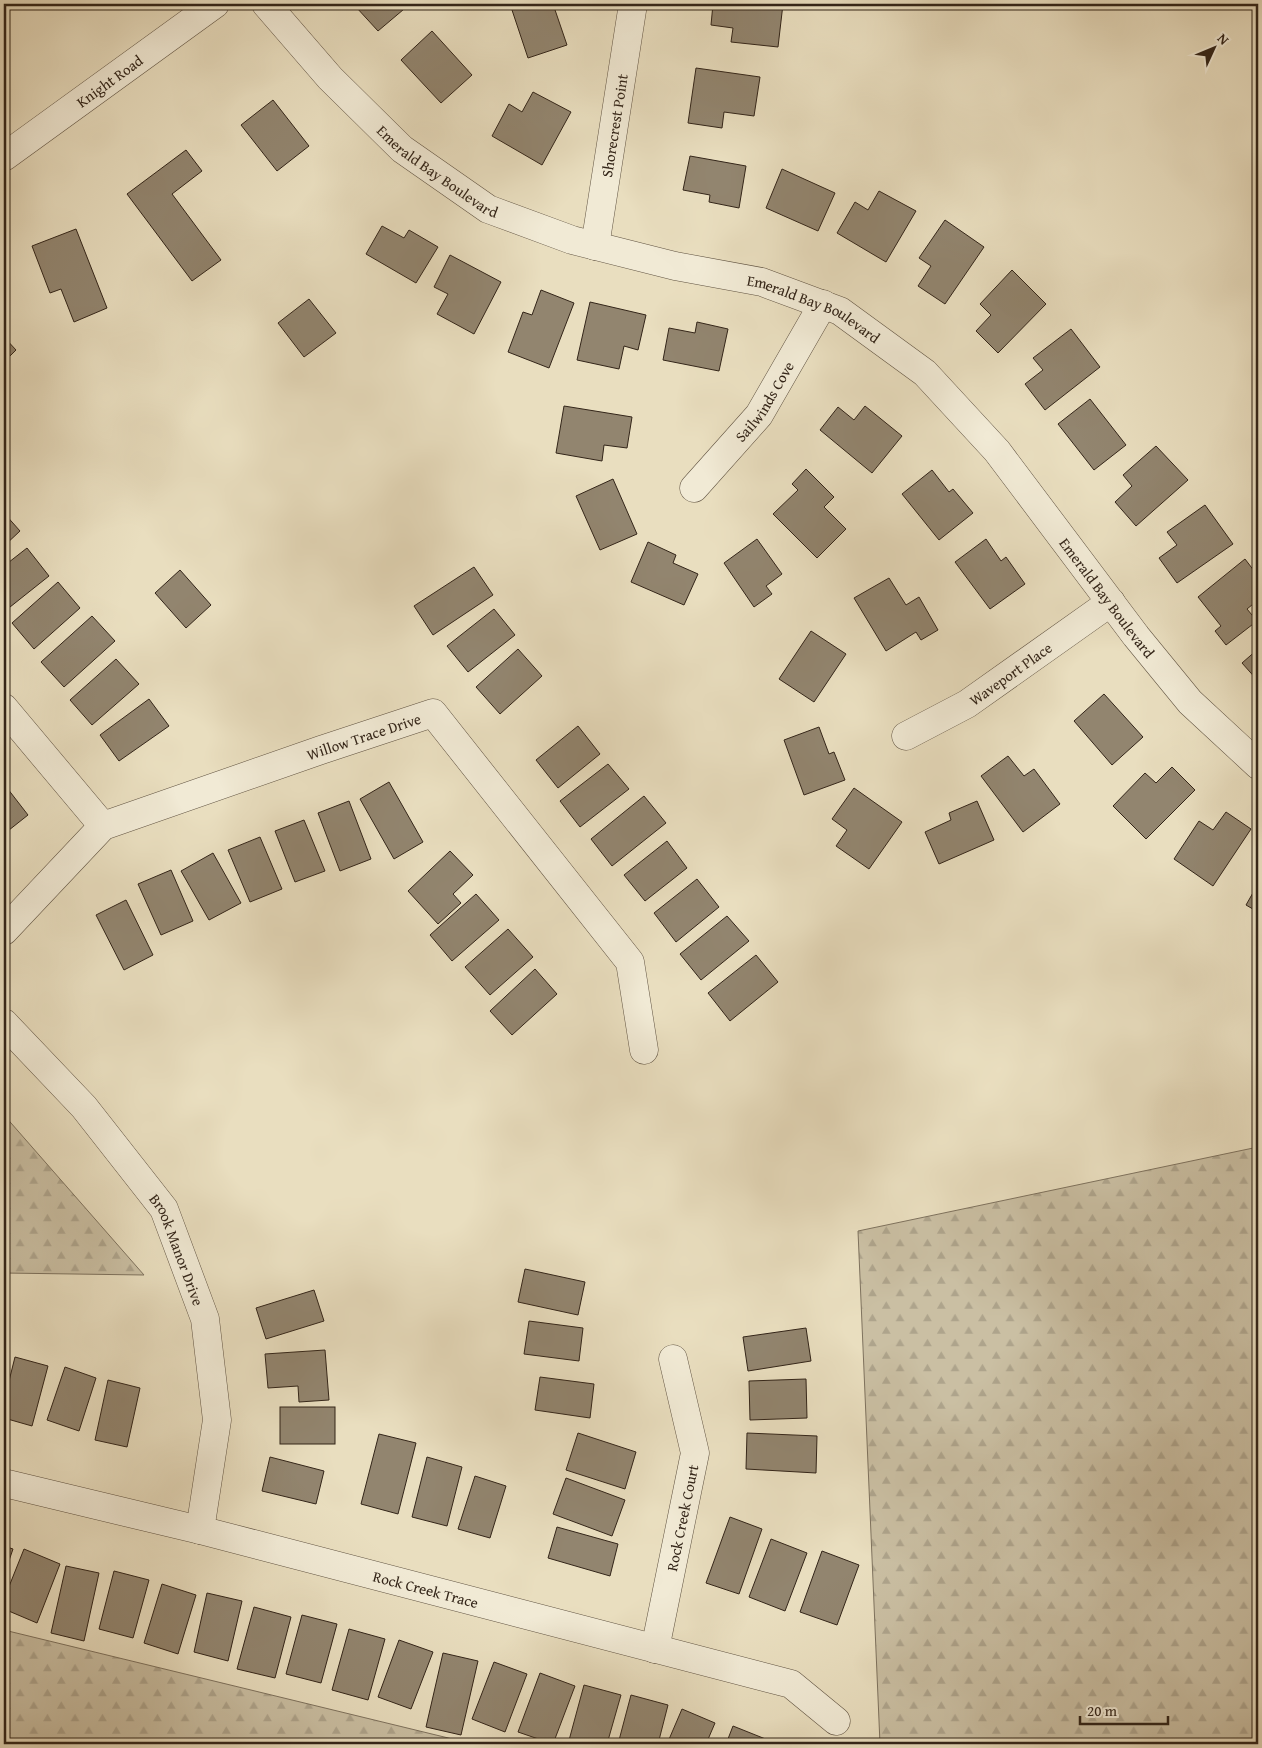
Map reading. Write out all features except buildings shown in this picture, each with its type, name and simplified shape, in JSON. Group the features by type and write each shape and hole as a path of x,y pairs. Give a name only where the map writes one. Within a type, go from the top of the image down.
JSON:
{"street":[{"name":"Knight Road","path":"4,157 215,4"},
{"name":"Emerald Bay Boulevard","path":"266,4 330,78 402,149 488,209 572,240 675,266 762,282 823,304 840,311 925,373 997,451 1111,602 1190,702 1258,765"},
{"name":"Shorecrest Point","path":"595,246 633,4"},
{"name":"Sailwinds Cove","path":"694,488 759,415 823,304"},
{"name":"Waveport Place","path":"906,736 967,704 1111,602"},
{"path":"4,708 103,826"},
{"name":"Willow Trace Drive","path":"4,930 103,826 433,713 630,962 644,1050"},
{"name":"Brook Manor Drive","path":"4,1023 84,1107 164,1209 205,1319 217,1420 200,1530"},
{"name":"Rock Creek Court","path":"655,1649 695,1453 673,1359"},
{"name":"Rock Creek Trace","path":"4,1483 200,1530 791,1684 836,1721"}],"green space":[{"path":"4,1115 144,1275 4,1273"},
{"path":"1258,1147 1258,1744 880,1744 858,1231"},
{"path":"4,1630 473,1744 4,1744"}]}
